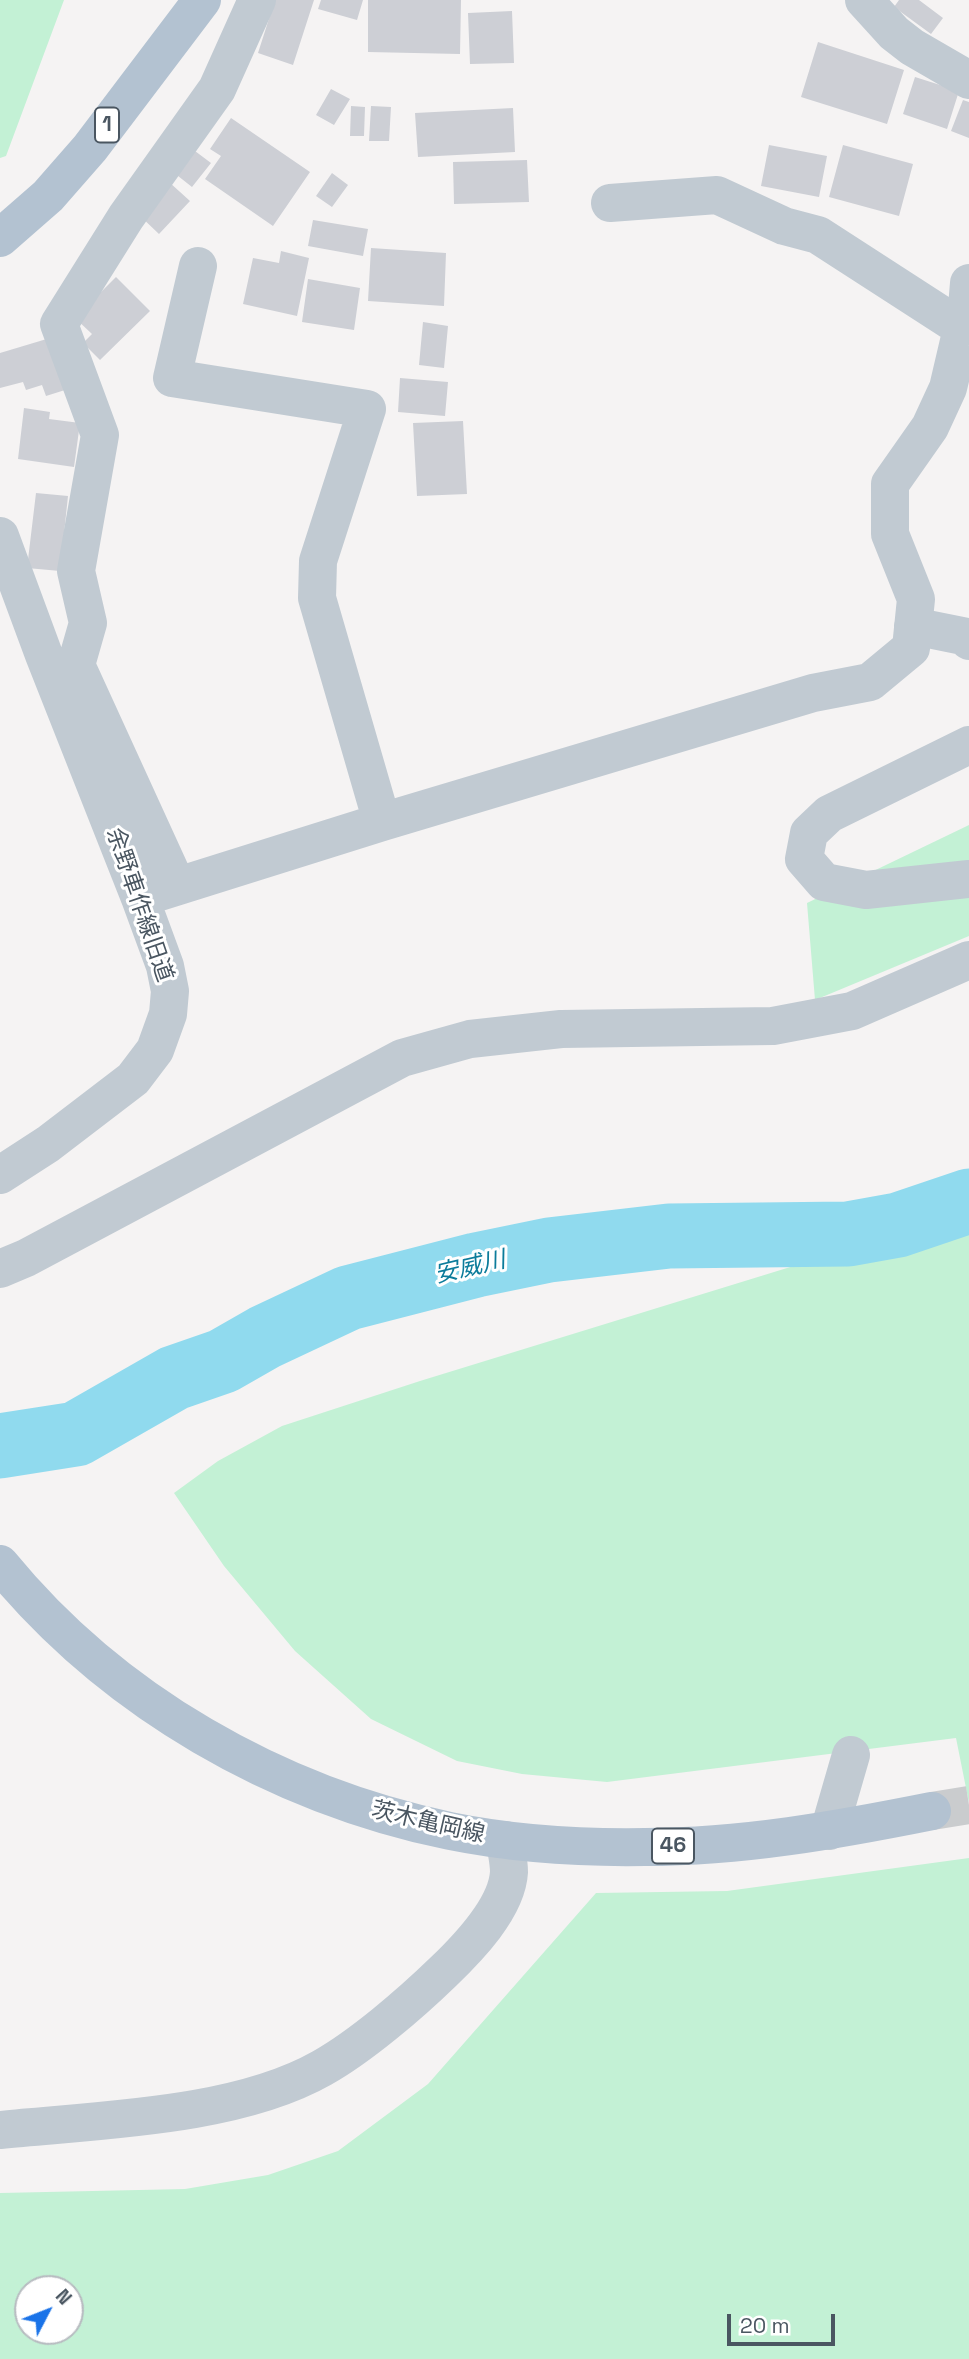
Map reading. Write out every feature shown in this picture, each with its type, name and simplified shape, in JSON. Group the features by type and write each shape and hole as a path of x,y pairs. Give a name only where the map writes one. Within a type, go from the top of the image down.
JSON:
{"main road":[{"name":"1","path":"0,238 48,196 90,148 202,0"},
{"name":"茨木亀岡線","path":"0,1564 83,1649 123,1682 188,1726 256,1765 303,1786 352,1805 414,1822 505,1840 560,1845 645,1847 723,1843 829,1831 932,1811"}],"street":[{"path":"177,886 76,666 88,624 76,571 100,435 59,324 126,218 217,89 257,0"},
{"path":"864,0 903,40 969,80"},
{"path":"610,203 717,195 784,226 818,235 962,328"},
{"path":"198,266 172,378 367,409 318,561 317,598 382,822"},
{"path":"140,898 382,822 813,693 870,682 911,648 916,599 890,534 890,484 930,427 948,388 967,307 969,284"},
{"name":"余野車作線旧道","path":"0,536 140,898 165,966 170,991 168,1014 155,1050 133,1079 57,1138 0,1175"},
{"name":"余野車作線旧道","path":"0,613 44,655"},
{"path":"912,626 969,640"},
{"path":"969,746 829,814 809,833 804,859 824,882 866,890 969,879"},
{"path":"0,1269 26,1258 402,1058 470,1039 561,1029 773,1026 852,1011 969,960"},
{"path":"829,1831 851,1755"},
{"path":"0,2130 164,2114 264,2093 321,2069 350,2050 437,1978 473,1940 491,1917 503,1895 509,1872 505,1840"}],"green space":[{"path":"0,0 64,0 6,156 0,158"},
{"path":"969,825 969,936 815,1000 807,903"},
{"path":"969,1212 969,1803 956,1738 607,1782 522,1774 457,1761 371,1719 295,1651 224,1566 174,1493 218,1461 282,1426"},
{"path":"969,1858 969,2359 0,2359 0,2193 185,2189 268,2175 338,2151 428,2084 596,1893 727,1891"}],"building":[{"path":"275,0 314,0 293,65 258,53"},
{"path":"321,0 363,0 357,20 318,9"},
{"path":"368,0 461,0 460,54 368,52"},
{"path":"899,0 919,0 943,18 931,34 894,7"},
{"path":"512,11 514,63 470,64 468,13"},
{"path":"818,42 904,70 887,124 801,97"},
{"path":"915,77 959,91 947,129 903,114"},
{"path":"331,89 350,99 334,125 316,115"},
{"path":"963,100 969,102 969,138 951,131"},
{"path":"351,106 365,107 364,136 350,136"},
{"path":"371,106 391,107 389,141 369,141"},
{"path":"513,108 515,152 418,157 415,113"},
{"path":"231,118 310,172 273,226 205,179 221,156 210,149"},
{"path":"769,145 827,156 819,197 761,186"},
{"path":"843,145 913,164 899,216 829,197"},
{"path":"191,148 211,163 192,187 173,172"},
{"path":"527,160 529,202 454,204 453,162"},
{"path":"332,173 348,185 332,207 316,196"},
{"path":"169,182 190,201 159,234 138,214"},
{"path":"313,220 368,229 363,256 308,246"},
{"path":"371,248 446,253 444,306 368,301"},
{"path":"281,251 309,258 297,316 243,304 253,258 279,263"},
{"path":"116,277 150,311 100,360 83,343 92,334 75,318"},
{"path":"308,279 360,288 354,330 302,322"},
{"path":"423,322 448,326 444,368 419,365"},
{"path":"50,338 65,390 46,396 42,385 26,390 23,382 0,388 0,353"},
{"path":"400,378 448,382 445,416 398,412"},
{"path":"24,408 50,412 49,419 80,423 74,467 18,459"},
{"path":"463,421 467,494 417,496 413,423"},
{"path":"36,493 68,496 60,571 27,568"}],"waterway":[{"name":"安威川","path":"0,1446 76,1434 174,1378 223,1361 265,1337 348,1298 476,1265 549,1250 669,1236 848,1234 898,1225 969,1201"}],"tunnel":[{"path":"932,1811 969,1805"}]}
